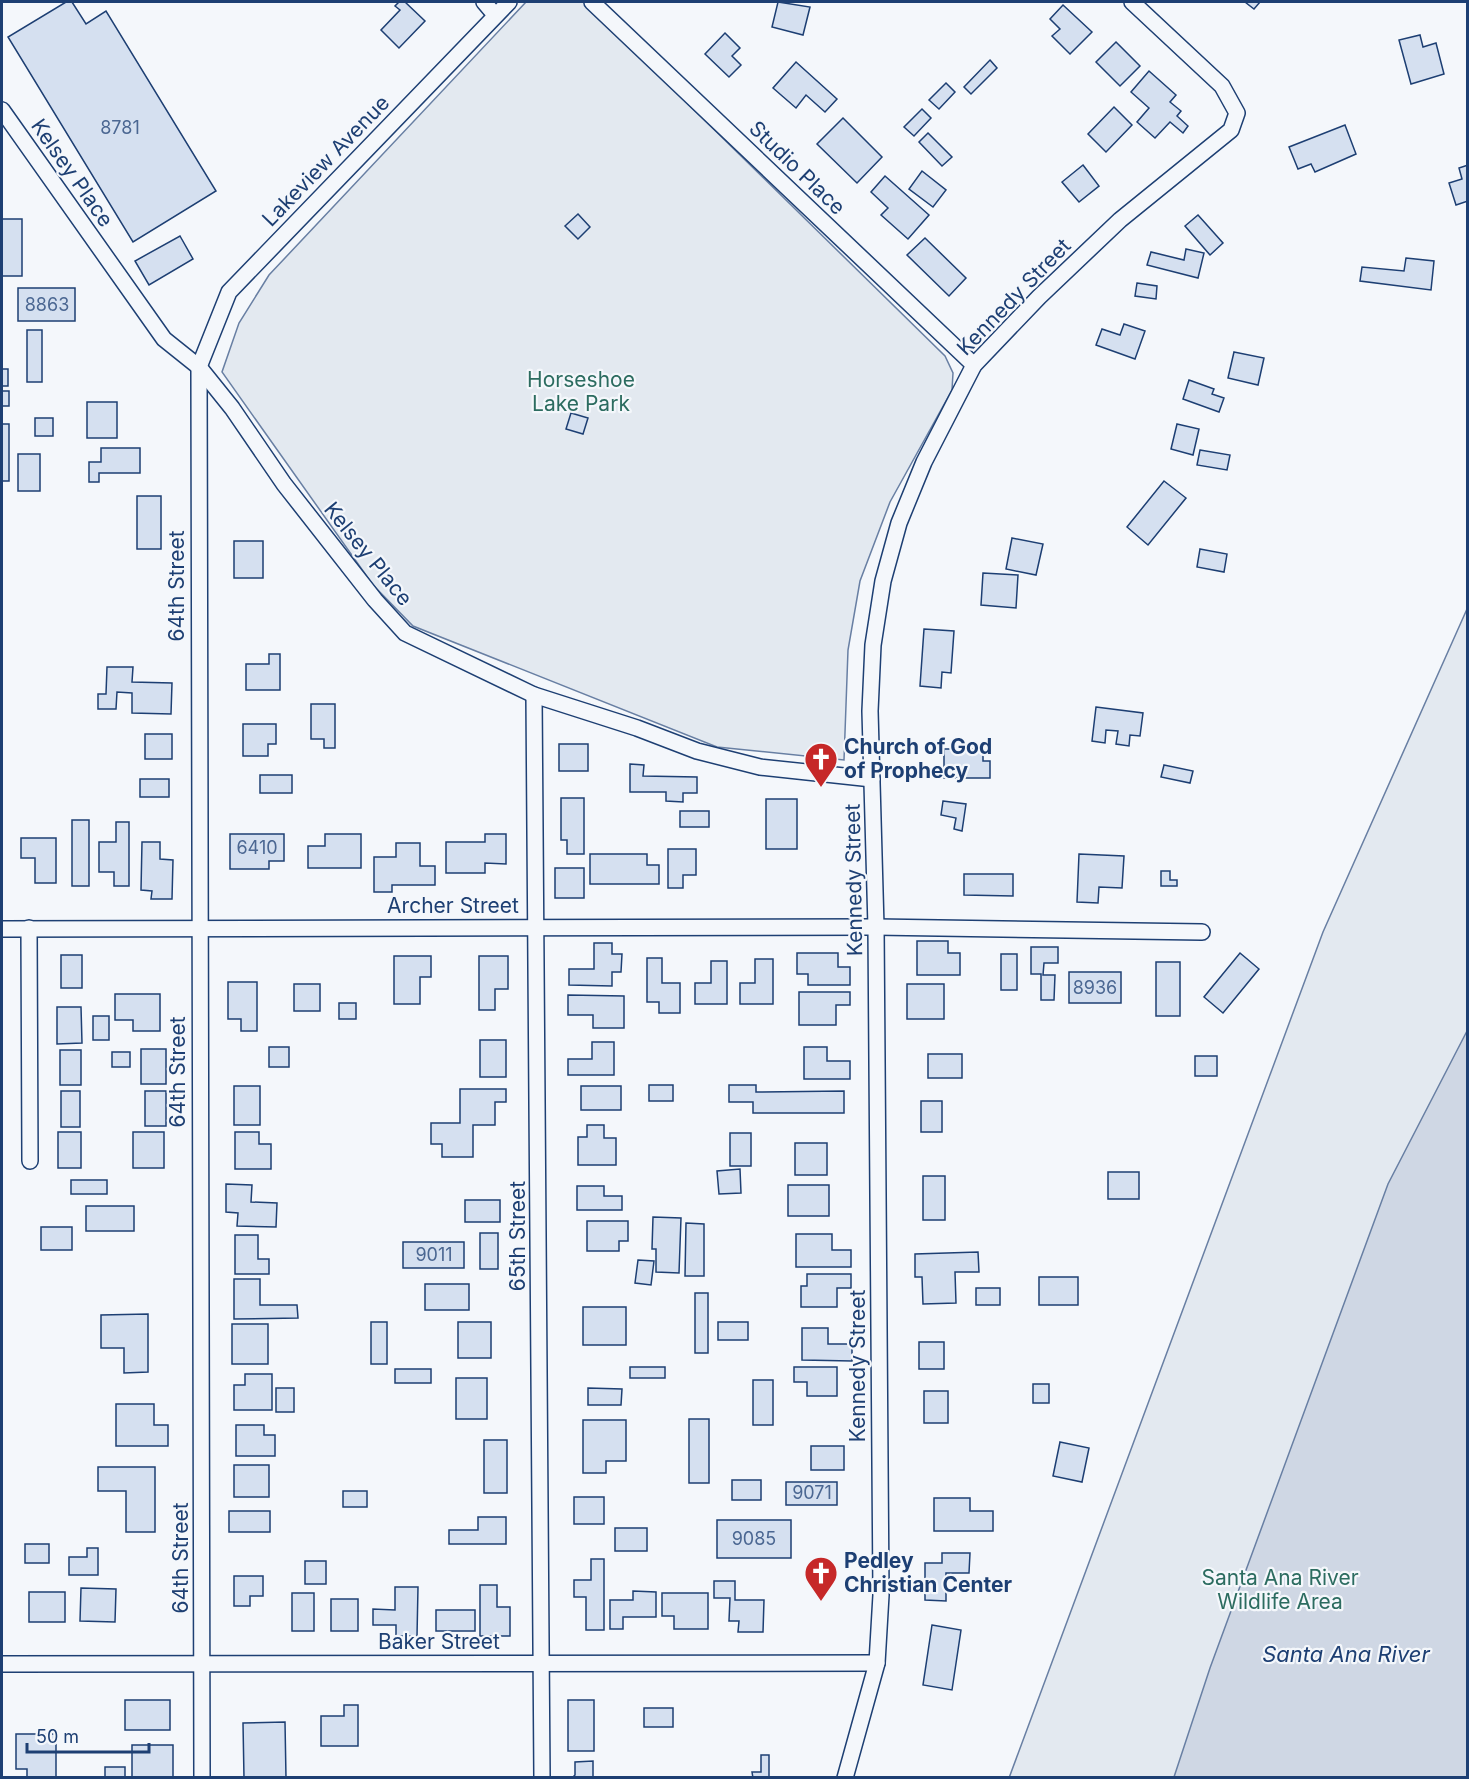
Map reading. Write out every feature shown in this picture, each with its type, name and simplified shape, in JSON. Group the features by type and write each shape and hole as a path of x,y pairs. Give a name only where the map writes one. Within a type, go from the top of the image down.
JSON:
{"street":[{"path":"484,2 495,15"},
{"name":"Lakeview Avenue","path":"199,366 229,292 509,2"},
{"name":"Studio Place","path":"592,2 974,365"},
{"name":"Kennedy Street","path":"845,1778 877,1663 881,1595 876,927 870,711 873,656 883,581 899,524 924,462 974,365 1039,297 1120,220 1231,130 1237,113 1222,86 1132,2"},
{"name":"Kelsey Place","path":"2,110 164,339 199,366 232,408 284,484 375,600 405,633 534,694 637,728 697,751 760,767 872,779"},
{"name":"64th Street","path":"199,366 202,1778"},
{"name":"65th Street","path":"534,694 538,927 542,1778"},
{"name":"Archer Street","path":"2,928 876,927 1202,932"},
{"path":"29,928 30,1161"},
{"name":"Baker Street","path":"2,1664 877,1663"}],"green space":[{"name":"Horseshoe Lake Park","path":"526,2 584,2 945,356 953,373 952,390 890,502 860,581 848,650 844,760 717,747 413,626 373,585 222,372 239,323 269,275"},
{"name":"Santa Ana River Wildlife Area","path":"1467,609 1467,1777 1009,1778 1323,932"}],"water":[{"name":"Santa Ana River","path":"1467,1031 1467,1777 1174,1777 1210,1668 1388,1184"}],"building":[{"path":"66,2 72,2 86,24 106,11 216,191 133,242 8,37"},
{"path":"399,2 405,2 425,21 399,48 381,30 400,10 395,6"},
{"path":"778,2 810,7 803,35 772,27"},
{"path":"1245,2 1260,2 1254,9"},
{"path":"1063,5 1092,32 1070,54 1052,36 1060,29 1050,19"},
{"path":"725,33 740,48 732,56 741,65 729,77 705,54"},
{"path":"1420,35 1423,47 1436,43 1444,74 1411,84 1399,40"},
{"path":"1116,42 1140,66 1120,86 1096,62"},
{"path":"990,60 997,68 971,94 964,87"},
{"path":"796,62 837,99 825,112 806,95 796,108 773,88"},
{"path":"1149,71 1176,95 1170,102 1181,111 1177,116 1188,126 1183,133 1170,122 1155,138 1137,122 1149,108 1131,92"},
{"path":"946,83 955,92 939,109 929,100"},
{"path":"1114,107 1132,125 1106,152 1088,134"},
{"path":"922,109 931,118 914,136 904,127"},
{"path":"843,118 882,157 857,183 817,144"},
{"path":"1345,125 1356,154 1315,172 1311,164 1298,169 1289,147"},
{"path":"928,133 952,157 942,166 919,142"},
{"path":"1083,165 1099,186 1079,202 1062,182"},
{"path":"1468,165 1468,201 1456,205 1449,183 1462,179 1459,168"},
{"path":"922,171 946,190 933,207 909,189"},
{"path":"885,176 929,215 908,239 881,215 888,208 871,192"},
{"path":"578,214 590,227 578,239 565,226"},
{"path":"1198,215 1223,243 1210,255 1185,226"},
{"path":"2,219 22,219 22,276 2,276"},
{"path":"180,236 193,259 149,285 135,261"},
{"path":"925,238 966,278 949,296 907,255"},
{"path":"1186,249 1204,253 1198,278 1147,265 1151,252 1184,260"},
{"path":"1406,258 1434,261 1431,290 1360,281 1362,267 1404,271"},
{"path":"1137,283 1157,286 1156,299 1135,296"},
{"path":"18,288 75,288 75,321 18,321"},
{"path":"1124,324 1145,331 1135,359 1096,345 1102,329 1120,335"},
{"path":"27,330 42,330 42,382 27,382"},
{"path":"1234,352 1264,358 1258,385 1228,378"},
{"path":"2,369 8,369 8,386 2,386"},
{"path":"1189,380 1214,389 1212,394 1224,398 1219,412 1183,399"},
{"path":"2,391 9,391 9,406 2,406"},
{"path":"87,402 117,402 117,438 87,438"},
{"path":"571,413 588,418 583,434 566,429"},
{"path":"35,418 53,418 53,436 35,436"},
{"path":"2,424 9,424 9,481 2,481"},
{"path":"1177,424 1199,429 1193,455 1171,449"},
{"path":"101,448 140,448 140,473 99,473 99,482 89,482 89,462 101,462"},
{"path":"1200,450 1230,455 1227,470 1197,465"},
{"path":"18,454 40,454 40,491 18,491"},
{"path":"1164,481 1186,498 1148,545 1127,527"},
{"path":"137,496 161,496 161,549 137,549"},
{"path":"1012,538 1043,544 1036,575 1006,569"},
{"path":"234,541 263,541 263,578 234,578"},
{"path":"1200,549 1227,554 1224,572 1197,567"},
{"path":"983,573 1018,575 1016,608 981,605"},
{"path":"924,629 954,631 951,673 942,672 941,688 920,686"},
{"path":"269,654 280,654 280,690 246,690 246,664 269,664"},
{"path":"107,667 133,667 132,682 172,683 171,714 132,713 132,693 117,692 116,709 98,709 98,694 106,694"},
{"path":"311,704 335,704 335,748 324,748 324,739 311,739"},
{"path":"1096,707 1143,713 1140,736 1130,735 1129,746 1116,744 1118,731 1106,730 1105,743 1092,741"},
{"path":"243,724 276,724 276,744 268,744 268,756 243,756"},
{"path":"145,734 172,734 172,759 145,759"},
{"path":"559,744 588,744 588,771 559,771"},
{"path":"944,749 983,749 983,761 990,761 990,778 944,778"},
{"path":"630,764 644,765 643,776 697,777 697,793 683,793 683,802 666,801 666,792 630,792"},
{"path":"1164,765 1193,771 1190,783 1161,777"},
{"path":"260,775 292,775 292,793 260,793"},
{"path":"140,779 169,779 169,797 140,797"},
{"path":"561,798 584,798 584,854 567,854 567,840 561,840"},
{"path":"766,799 797,799 797,849 766,849"},
{"path":"943,801 966,804 962,831 954,829 956,818 941,815"},
{"path":"680,811 709,811 709,827 680,827"},
{"path":"72,820 89,820 89,886 72,886"},
{"path":"116,822 129,822 129,886 114,886 114,872 99,872 99,842 116,842"},
{"path":"230,834 284,834 284,861 269,861 269,869 230,869"},
{"path":"325,834 361,834 361,868 308,868 308,846 325,846"},
{"path":"485,834 506,834 506,864 485,863 485,873 446,873 446,842 485,842"},
{"path":"21,838 56,838 56,883 35,883 35,858 21,858"},
{"path":"142,842 160,842 160,859 173,860 172,899 151,899 152,891 141,890"},
{"path":"396,843 420,843 420,866 435,866 435,885 392,885 392,892 374,892 374,857 396,857"},
{"path":"668,849 696,849 696,875 683,875 683,888 668,888"},
{"path":"590,854 647,854 647,865 659,865 659,884 590,884"},
{"path":"1079,854 1124,856 1122,888 1099,887 1098,903 1077,902"},
{"path":"555,868 584,868 584,898 555,898"},
{"path":"1161,871 1170,871 1170,880 1177,880 1177,886 1161,886"},
{"path":"964,874 1013,874 1013,896 964,895"},
{"path":"917,941 948,941 948,953 960,953 960,975 917,975"},
{"path":"594,943 612,943 612,954 622,954 621,972 612,972 612,986 569,985 569,969 594,969"},
{"path":"1031,947 1058,947 1058,963 1044,963 1043,975 1055,975 1054,1000 1041,1000 1041,974 1031,974"},
{"path":"797,953 838,953 838,967 850,967 850,985 808,985 808,974 797,974"},
{"path":"1240,953 1259,969 1223,1013 1204,997"},
{"path":"1001,954 1017,954 1017,990 1001,990"},
{"path":"61,955 82,955 82,988 61,988"},
{"path":"394,956 431,956 431,977 420,977 420,1004 394,1004"},
{"path":"479,956 508,956 508,989 495,989 495,1010 479,1010"},
{"path":"647,958 662,958 662,983 680,983 680,1013 659,1013 659,1002 647,1002"},
{"path":"755,959 773,959 773,1004 740,1004 740,983 755,983"},
{"path":"711,961 727,961 727,1004 695,1004 695,983 711,983"},
{"path":"1156,962 1180,962 1180,1016 1156,1016"},
{"path":"1069,972 1121,972 1121,1003 1069,1003"},
{"path":"228,982 257,982 257,1031 241,1031 241,1019 228,1019"},
{"path":"294,984 320,984 320,1011 294,1011"},
{"path":"907,984 944,984 944,1019 907,1019"},
{"path":"799,992 850,992 850,1005 836,1005 836,1025 799,1025"},
{"path":"115,994 160,994 160,1031 133,1031 133,1020 115,1020"},
{"path":"568,995 624,996 624,1028 593,1028 593,1015 568,1015"},
{"path":"339,1003 356,1003 356,1019 339,1019"},
{"path":"57,1007 81,1007 82,1043 57,1044"},
{"path":"93,1016 109,1016 109,1040 93,1040"},
{"path":"480,1040 506,1040 506,1077 480,1077"},
{"path":"592,1042 614,1042 614,1075 568,1075 568,1059 592,1059"},
{"path":"269,1047 289,1047 289,1067 269,1067"},
{"path":"804,1047 827,1047 827,1061 850,1061 850,1079 804,1079"},
{"path":"141,1049 166,1049 166,1084 141,1084"},
{"path":"60,1050 81,1050 81,1085 60,1085"},
{"path":"112,1052 130,1052 130,1067 112,1067"},
{"path":"928,1054 962,1054 962,1078 928,1078"},
{"path":"1195,1056 1217,1056 1217,1076 1195,1076"},
{"path":"649,1085 673,1085 673,1101 649,1101"},
{"path":"729,1085 756,1085 756,1092 844,1091 844,1113 753,1113 753,1102 729,1102"},
{"path":"234,1086 260,1086 260,1125 234,1125"},
{"path":"581,1086 621,1086 621,1110 581,1110"},
{"path":"460,1089 506,1089 506,1102 495,1102 495,1125 473,1125 473,1157 442,1157 442,1144 431,1144 431,1123 460,1123"},
{"path":"61,1091 80,1091 80,1127 61,1127"},
{"path":"145,1091 166,1091 166,1126 145,1126"},
{"path":"921,1101 942,1101 942,1132 921,1132"},
{"path":"587,1125 604,1125 604,1138 616,1138 616,1165 578,1165 578,1137 587,1137"},
{"path":"58,1132 81,1132 81,1168 58,1168"},
{"path":"133,1132 164,1132 164,1168 133,1168"},
{"path":"235,1132 259,1132 259,1144 271,1144 271,1169 235,1169"},
{"path":"730,1133 751,1133 751,1166 730,1166"},
{"path":"795,1143 827,1143 827,1175 795,1175"},
{"path":"740,1169 741,1193 719,1194 717,1171"},
{"path":"1108,1172 1139,1172 1139,1199 1108,1199"},
{"path":"923,1176 945,1176 945,1220 923,1220"},
{"path":"71,1180 107,1180 107,1194 71,1194"},
{"path":"226,1184 252,1185 251,1202 277,1203 276,1227 237,1226 238,1213 226,1212"},
{"path":"788,1185 829,1185 829,1216 788,1216"},
{"path":"577,1186 604,1186 604,1196 622,1196 622,1210 577,1210"},
{"path":"465,1200 500,1200 500,1222 465,1222"},
{"path":"86,1206 134,1206 134,1231 86,1231"},
{"path":"653,1217 681,1218 679,1273 656,1272 656,1249 652,1249"},
{"path":"587,1221 628,1221 628,1241 619,1241 619,1251 587,1251"},
{"path":"686,1223 704,1224 704,1276 685,1276"},
{"path":"41,1227 72,1227 72,1250 41,1250"},
{"path":"480,1233 498,1233 498,1269 480,1269"},
{"path":"796,1234 832,1234 832,1250 851,1250 851,1267 796,1267"},
{"path":"235,1235 258,1235 258,1259 269,1259 269,1274 235,1274"},
{"path":"403,1242 464,1242 464,1268 403,1268"},
{"path":"978,1252 979,1272 955,1272 956,1303 923,1304 922,1277 915,1277 915,1254"},
{"path":"638,1260 654,1261 651,1285 635,1283"},
{"path":"807,1274 851,1274 851,1288 837,1288 837,1307 801,1307 801,1286 807,1286"},
{"path":"1039,1277 1078,1277 1078,1305 1039,1305"},
{"path":"234,1279 260,1279 260,1305 297,1305 298,1318 234,1319"},
{"path":"425,1284 469,1284 469,1310 425,1310"},
{"path":"976,1288 1000,1288 1000,1305 976,1305"},
{"path":"695,1293 708,1293 708,1353 695,1353"},
{"path":"583,1307 626,1307 626,1345 583,1345"},
{"path":"148,1314 148,1372 124,1373 124,1348 101,1348 101,1315"},
{"path":"371,1322 387,1322 387,1364 371,1364"},
{"path":"458,1322 491,1322 491,1358 458,1358"},
{"path":"718,1322 748,1322 748,1340 718,1340"},
{"path":"232,1324 268,1324 268,1364 232,1364"},
{"path":"802,1328 828,1328 828,1344 852,1344 852,1361 802,1360"},
{"path":"919,1342 944,1342 944,1369 919,1369"},
{"path":"630,1367 665,1367 665,1378 630,1378"},
{"path":"794,1367 837,1367 837,1396 807,1396 807,1382 794,1382"},
{"path":"395,1369 431,1369 431,1383 395,1383"},
{"path":"245,1374 272,1374 272,1410 234,1410 234,1385 245,1385"},
{"path":"456,1378 487,1378 487,1419 456,1419"},
{"path":"753,1380 773,1380 773,1425 753,1425"},
{"path":"1033,1384 1049,1384 1049,1403 1033,1403"},
{"path":"276,1388 294,1388 294,1412 276,1412"},
{"path":"588,1388 622,1389 621,1405 588,1405"},
{"path":"924,1391 948,1391 948,1423 924,1423"},
{"path":"116,1404 154,1404 154,1425 168,1425 168,1446 116,1446"},
{"path":"689,1419 709,1419 709,1483 689,1483"},
{"path":"583,1420 626,1420 626,1461 606,1461 606,1473 583,1473"},
{"path":"236,1425 264,1425 264,1435 275,1435 275,1456 236,1456"},
{"path":"484,1440 507,1440 507,1493 484,1493"},
{"path":"1060,1442 1089,1448 1082,1482 1053,1476"},
{"path":"811,1446 844,1446 844,1470 811,1470"},
{"path":"234,1465 269,1465 269,1497 234,1497"},
{"path":"98,1467 155,1467 155,1532 126,1532 126,1491 98,1491"},
{"path":"732,1480 761,1480 761,1500 732,1500"},
{"path":"786,1482 837,1482 837,1505 786,1505"},
{"path":"343,1491 367,1491 367,1507 343,1507"},
{"path":"574,1497 604,1497 604,1524 574,1524"},
{"path":"934,1498 970,1498 970,1511 993,1511 993,1531 934,1531"},
{"path":"229,1511 270,1511 270,1532 229,1532"},
{"path":"478,1517 506,1517 506,1544 449,1544 449,1530 478,1530"},
{"path":"717,1520 791,1520 791,1558 717,1558"},
{"path":"615,1528 647,1528 647,1551 615,1551"},
{"path":"25,1544 49,1544 49,1563 25,1563"},
{"path":"87,1548 98,1548 98,1575 69,1575 69,1557 87,1557"},
{"path":"942,1553 970,1553 969,1573 946,1573 946,1601 925,1600 925,1563 942,1563"},
{"path":"591,1559 604,1559 604,1630 586,1630 586,1597 574,1597 574,1580 591,1580"},
{"path":"305,1561 326,1561 326,1584 305,1584"},
{"path":"234,1576 263,1576 263,1596 250,1596 250,1606 234,1606"},
{"path":"714,1581 735,1581 735,1600 764,1600 763,1632 738,1632 739,1621 729,1621 730,1598 714,1598"},
{"path":"480,1585 497,1585 497,1607 510,1607 510,1636 480,1636"},
{"path":"395,1587 418,1587 417,1636 396,1636 396,1625 373,1625 373,1609 395,1610"},
{"path":"81,1588 116,1589 115,1622 80,1621"},
{"path":"633,1591 656,1592 656,1617 623,1617 623,1629 610,1629 610,1600 633,1600"},
{"path":"29,1592 65,1592 65,1622 29,1622"},
{"path":"292,1593 314,1593 314,1631 292,1631"},
{"path":"662,1593 708,1593 708,1629 674,1629 674,1616 662,1616"},
{"path":"331,1599 358,1599 358,1631 331,1631"},
{"path":"436,1610 475,1610 475,1631 436,1631"},
{"path":"932,1625 961,1630 952,1690 923,1685"},
{"path":"125,1700 170,1700 170,1730 125,1730"},
{"path":"568,1700 594,1700 594,1751 568,1751"},
{"path":"344,1705 358,1705 358,1746 321,1746 321,1716 344,1716"},
{"path":"644,1708 673,1708 673,1727 644,1727"},
{"path":"285,1722 286,1778 244,1778 243,1723"},
{"path":"16,1734 56,1734 56,1778 27,1778 27,1769 16,1769"},
{"path":"132,1745 173,1745 173,1778 132,1778"},
{"path":"761,1755 769,1755 769,1778 753,1778 752,1772 761,1772"},
{"path":"593,1761 593,1778 572,1778 575,1775 575,1762"},
{"path":"105,1767 125,1767 125,1778 105,1778"}],"place":[{"name":"Church of God of Prophecy","path":"821,788"},
{"name":"Pedley Christian Center","path":"821,1602"}]}
